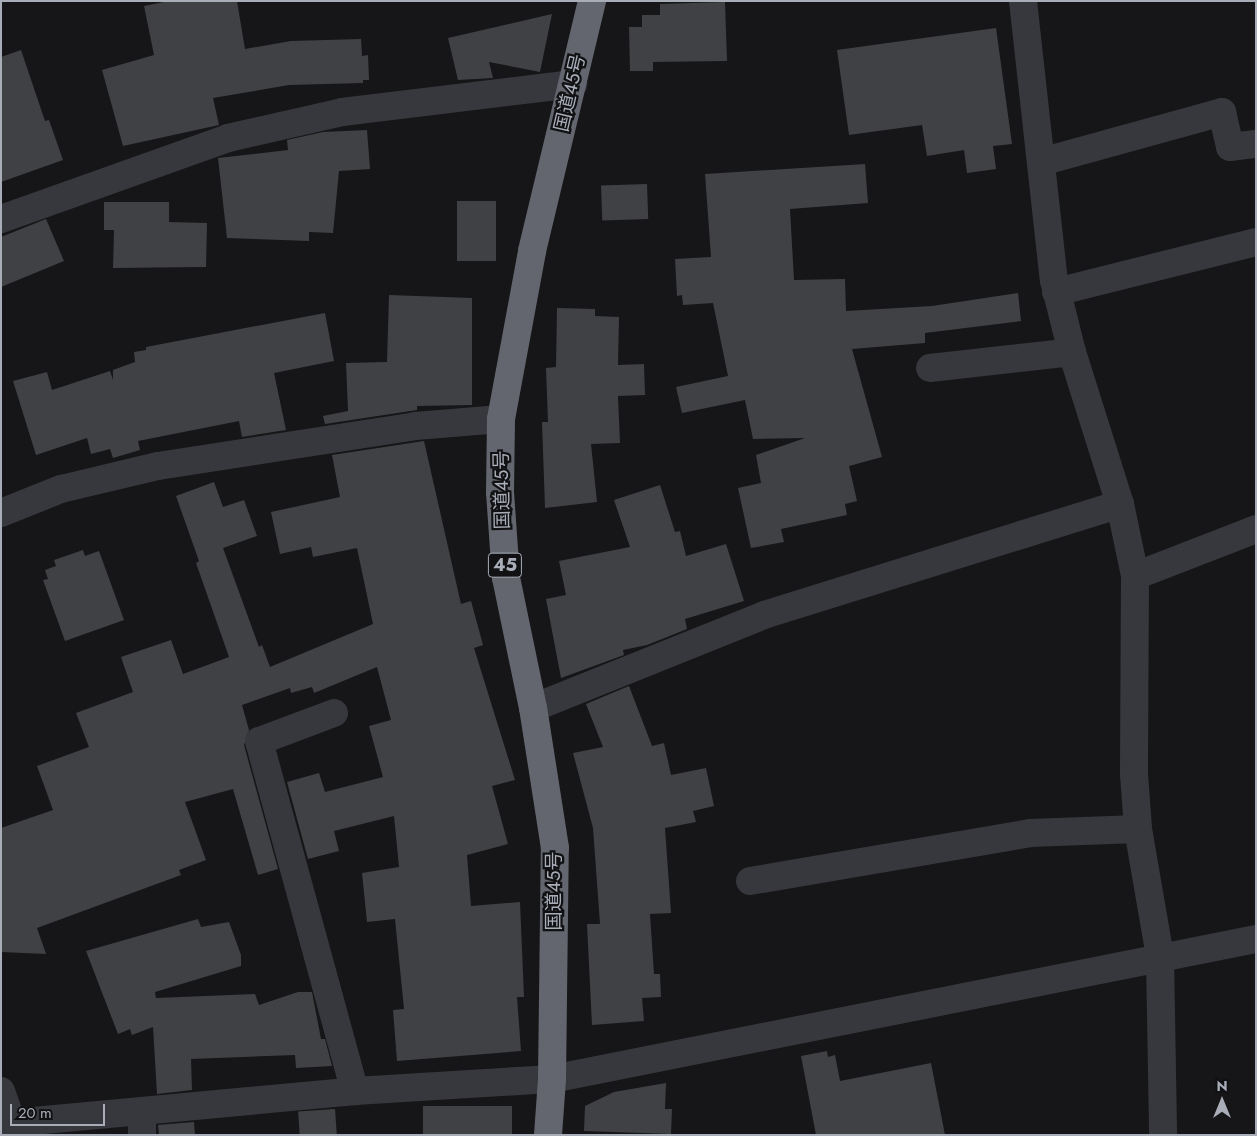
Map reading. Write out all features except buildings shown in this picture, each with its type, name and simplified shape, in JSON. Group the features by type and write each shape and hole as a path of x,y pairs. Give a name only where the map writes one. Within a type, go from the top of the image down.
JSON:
{"highway":[{"name":"国道45号","path":"548,1135 552,1079 555,848 532,708 506,578 500,492 501,420 532,251 592,1"}],"street":[{"path":"1023,1 1056,292 1072,352 1120,504 1135,576 1134,774 1138,830 1160,957 1164,1022 1163,1135"},
{"path":"1,220 238,136 342,112 573,84"},
{"path":"1041,162 1222,112 1230,147 1256,144"},
{"path":"1056,292 1256,242"},
{"path":"930,368 1072,352"},
{"path":"1,513 61,489 158,466 415,426 501,420"},
{"path":"532,708 764,615 1120,504"},
{"path":"1135,576 1256,529"},
{"path":"334,713 259,741 355,1091"},
{"path":"750,881 1030,833 1138,830"},
{"path":"1,1091 6,1124 142,1123 355,1091 552,1079 1256,939"}]}
